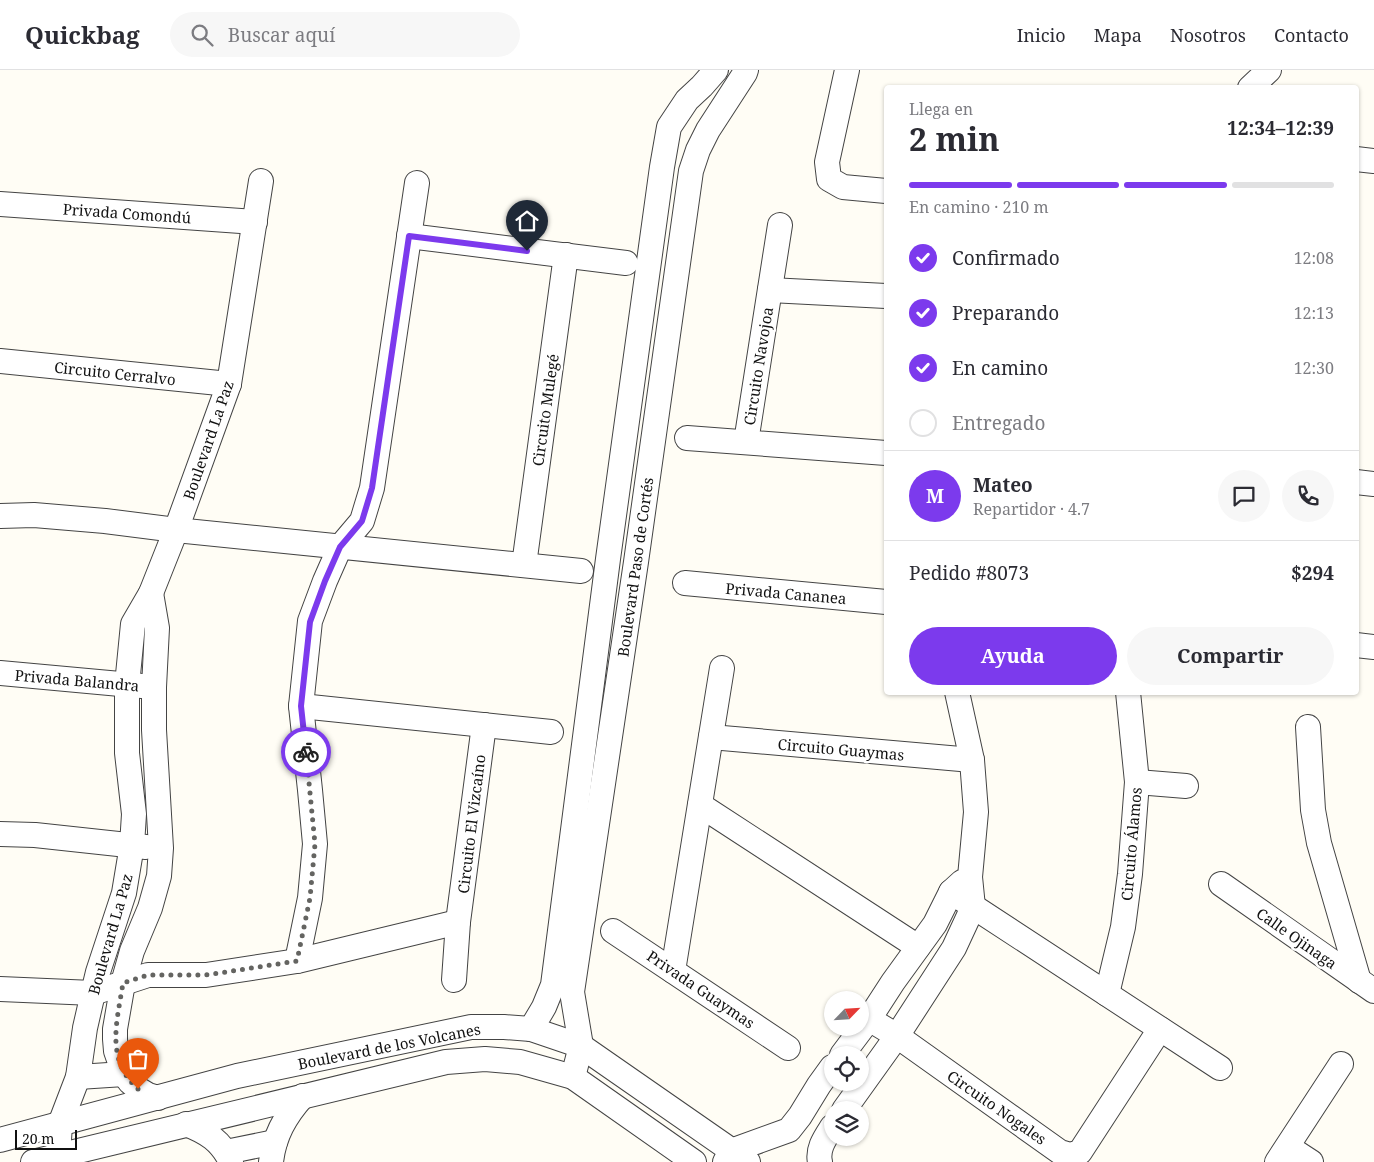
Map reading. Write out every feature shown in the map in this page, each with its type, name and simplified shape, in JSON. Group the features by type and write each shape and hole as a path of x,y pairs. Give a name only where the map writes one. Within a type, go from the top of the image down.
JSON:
{"street":[{"name":"Boulevard Paso de Cortés","path":"531,1029 544,1007 553,985 608,559 669,127 687,100 716,70"},
{"name":"Boulevard Paso de Cortés","path":"573,1077 581,1046 572,992 692,171 698,150 708,130 746,70"},
{"path":"847,70 827,162 829,180 843,187 884,191"},
{"path":"1359,159 1374,161"},
{"path":"662,167 692,171"},
{"name":"Boulevard La Paz","path":"58,1156 60,1124 78,1078 92,993 124,893 132,845 134,814 127,753 127,685 134,624 152,593 230,384 261,181"},
{"path":"297,961 310,898 315,844 301,706 310,622 340,547 362,521 372,488 417,183"},
{"name":"Privada Comondú","path":"0,204 255,222"},
{"name":"Circuito Navojoa","path":"746,442 780,225"},
{"path":"409,236 626,263"},
{"name":"Circuito Mulegé","path":"524,565 566,255"},
{"name":"Circuito Navojoa","path":"770,290 884,296"},
{"name":"Circuito Cerralvo","path":"0,361 230,384"},
{"name":"Circuito Navojoa","path":"687,438 884,453"},
{"path":"1359,482 1374,484"},
{"path":"0,516 34,515 78,518 581,572"},
{"path":"608,559 636,562"},
{"name":"Privada Cananea","path":"685,583 884,602"},
{"name":"Boulevard La Paz","path":"152,593 157,628 154,730 160,848 159,876 150,908 132,951 123,983 115,1039 118,1057 124,1074 138,1089 158,1098"},
{"path":"1359,645 1374,647"},
{"path":"673,970 722,668"},
{"name":"Privada Balandra","path":"0,673 154,687"},
{"path":"850,1101 897,1036 954,948 973,907 970,876 976,812 972,760 958,695"},
{"name":"Circuito Álamos","path":"1107,994 1123,927 1130,874 1136,782 1128,695"},
{"path":"301,706 551,732"},
{"name":"Circuito El Vizcaíno","path":"454,980 458,922 484,725"},
{"path":"1308,727 1313,810 1319,843 1367,986"},
{"name":"Circuito Guaymas","path":"711,737 972,760"},
{"path":"1136,782 1186,786"},
{"path":"700,805 918,947"},
{"path":"0,834 35,835 160,848"},
{"path":"869,1018 935,924 951,892 970,876"},
{"name":"Calle Ojinaga","path":"1221,884 1367,986"},
{"path":"951,892 1220,1068"},
{"path":"0,989 92,993 148,975 206,975 297,961 458,922"},
{"name":"Privada Guaymas","path":"613,930 788,1048"},
{"name":"Circuito Nogales","path":"869,1020 897,1036 1060,1152 1070,1155 1080,1152 1160,1029"},
{"name":"Boulevard de los Volcanes","path":"0,1140 237,1076 471,1027 504,1027 531,1029 581,1046 735,1158"},
{"name":"Boulevard de los Volcanes","path":"33,1162 446,1062 486,1059 520,1062 573,1077 694,1162"},
{"path":"1310,1162 1282,1155 1341,1064"},
{"path":"78,1078 124,1074"},
{"path":"735,1158 789,1130 824,1078"},
{"path":"186,1124 202,1131 215,1140 228,1157 273,1152 281,1125 290,1110 303,1096"},
{"path":"789,1130 819,1158 824,1141"}],"way so far":[{"path":"138,1089 124,1074 116,1051 115,1030 123,983 148,975 206,975 297,961 310,898 315,844 306,752"}],"route":[{"path":"306,752 301,706 310,622 340,547 362,521 372,488 409,236 527,251"}]}
